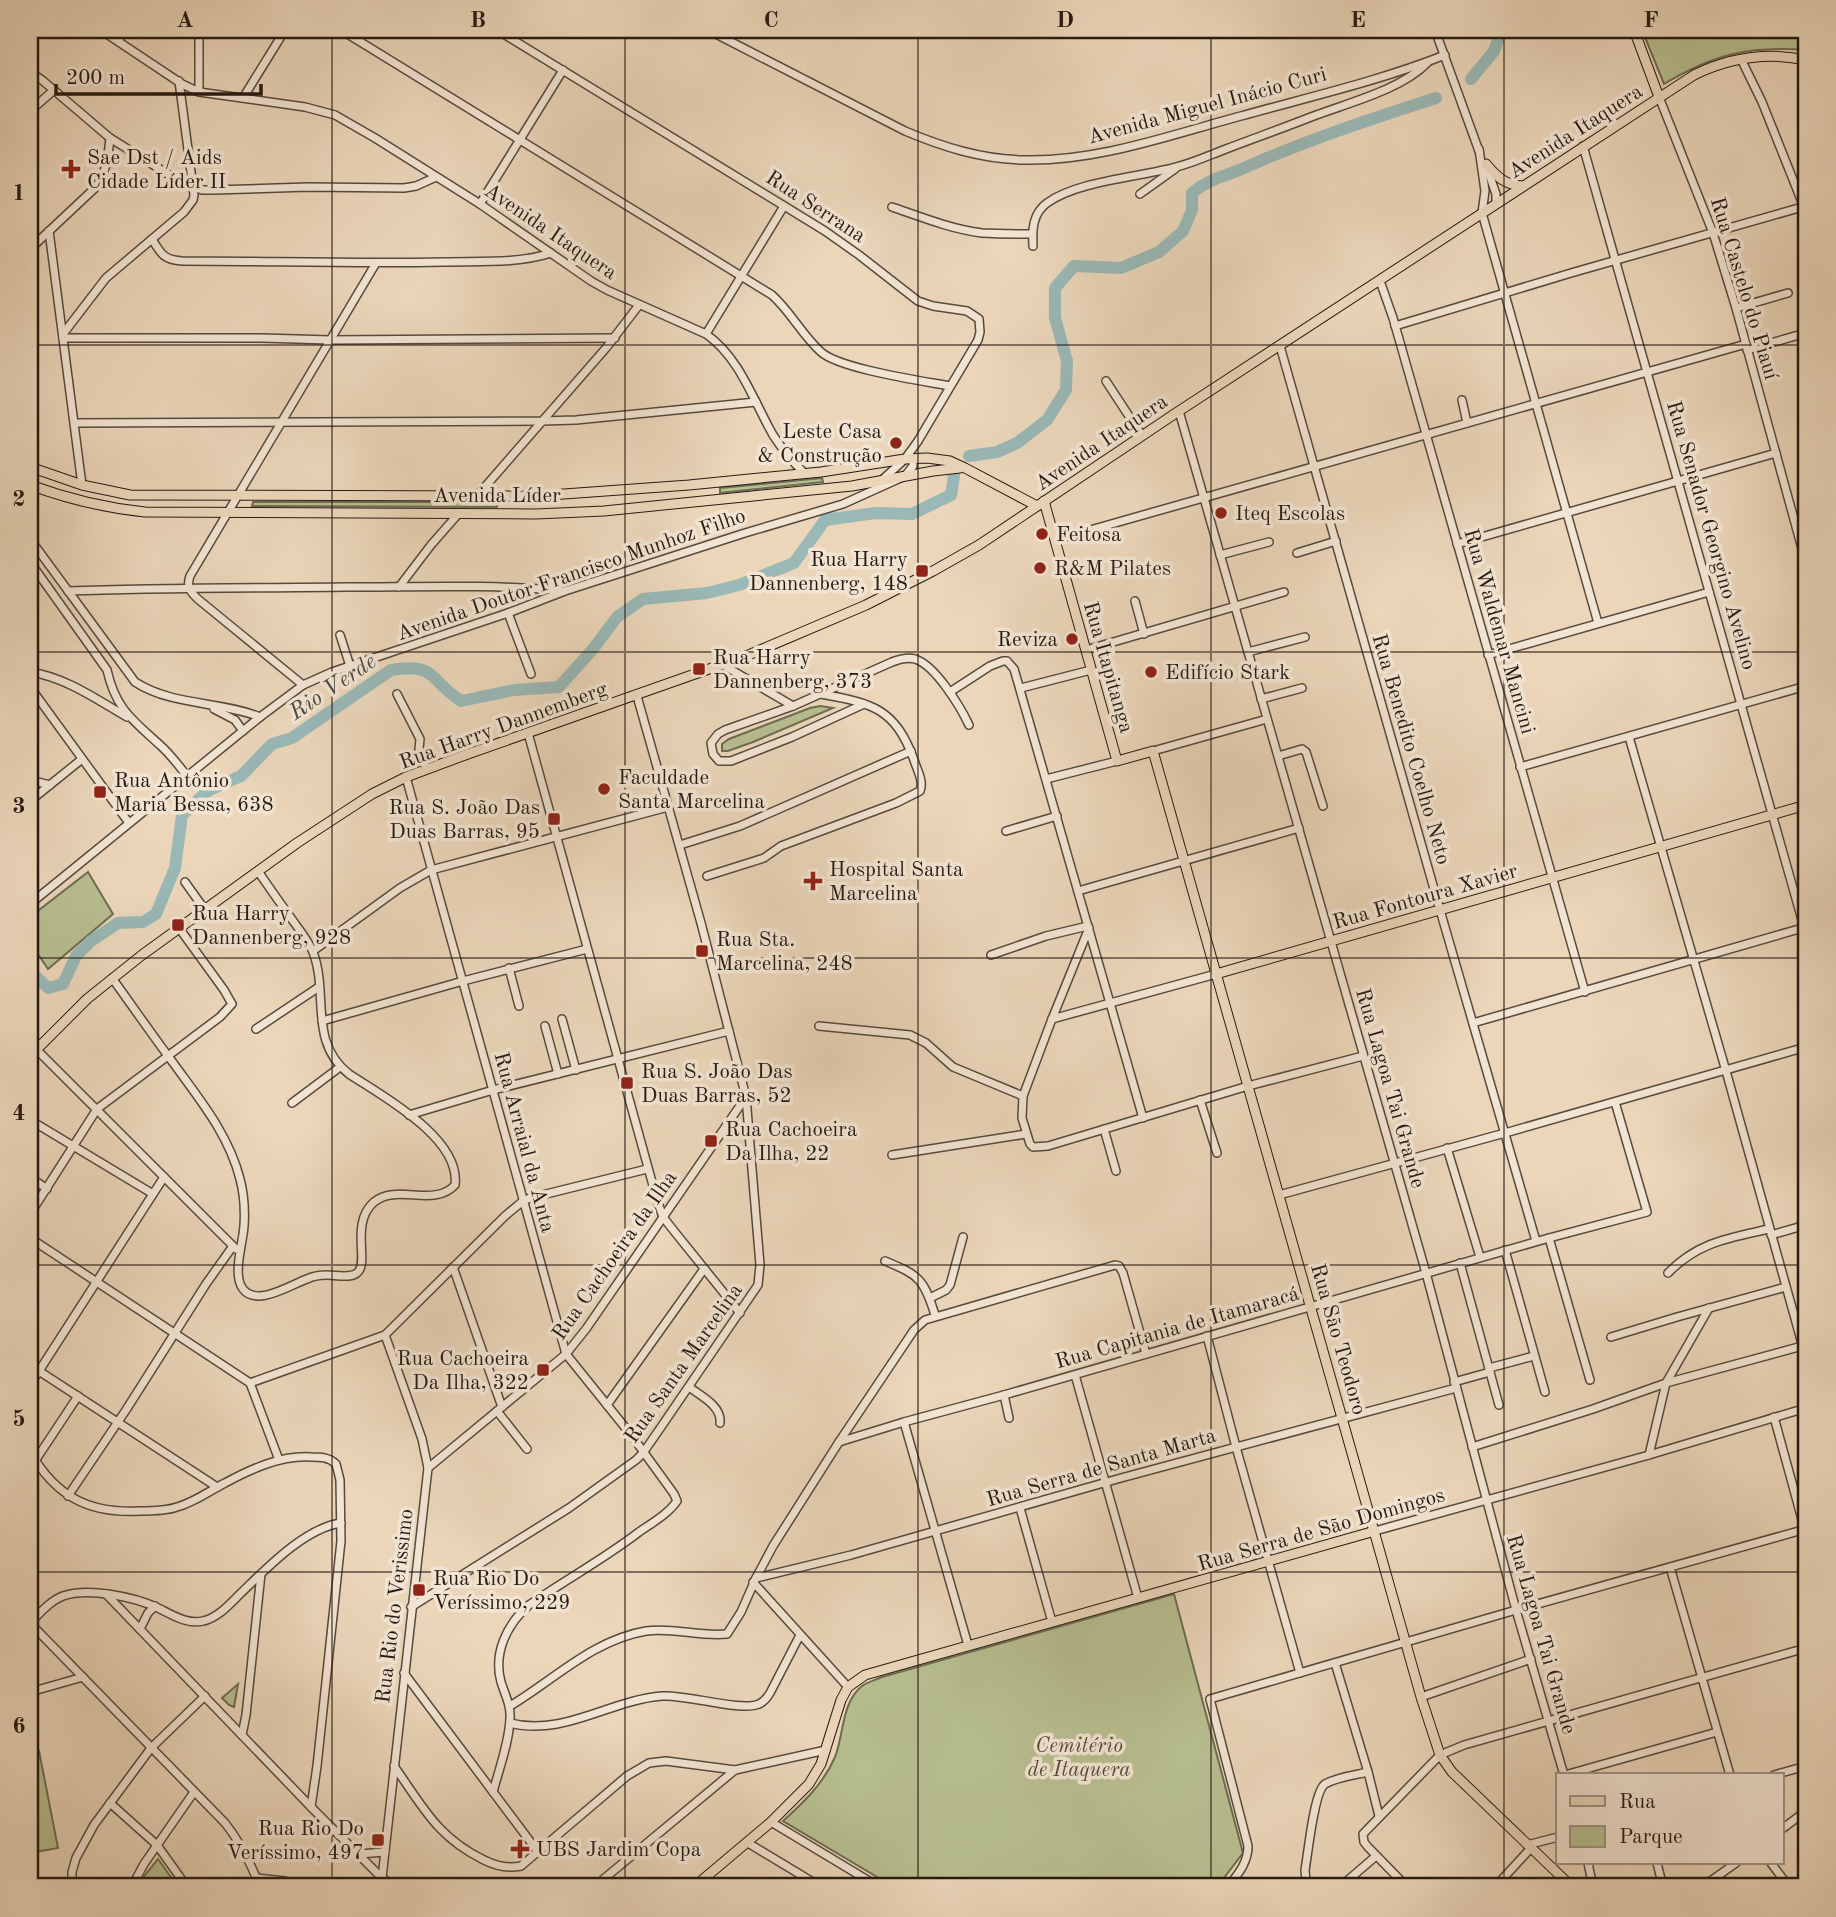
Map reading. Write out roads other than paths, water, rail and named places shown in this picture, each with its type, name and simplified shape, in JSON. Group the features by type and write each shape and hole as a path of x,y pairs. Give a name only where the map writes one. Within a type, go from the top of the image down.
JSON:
{"main road":[{"name":"Rua Castelo do Piauí","path":"1634,30 1660,97"},
{"name":"Avenida Itaquera","path":"805,474 909,459 939,459 965,468 1040,503 1583,146 1706,69 1741,58 1770,56 1806,60"},
{"path":"1486,164 1506,183 1522,186"},
{"name":"Avenida Líder","path":"30,467 82,485 130,495 536,496 805,474"},
{"name":"Avenida Líder","path":"30,485 77,501 145,512 536,514 634,509 852,486 965,468"},
{"name":"Rua Itapitanga","path":"1040,503 1055,540 1117,761"},
{"name":"Rua Harry Dannemberg","path":"33,1053 112,978 322,825 372,794 427,769 723,666 835,619 979,545 1040,503"},
{"path":"1117,761 1153,751"},
{"name":"Rua São Teodoro","path":"1153,751 1421,1697 1440,1755 1452,1772 1572,1887"},
{"name":"Rua Fontoura Xavier","path":"1216,974 1806,805"},
{"name":"Rua Serra de São Domingos","path":"848,1687 876,1670 1375,1531"},
{"path":"694,1887 748,1843 809,1784 821,1764 841,1700 848,1687"}],"street":[{"name":"Avenida Itaquera","path":"101,30 179,82 199,92 305,107 335,115 480,204 599,286 706,334 726,351 779,444 805,474"},
{"path":"118,40 125,30"},
{"path":"198,30 199,92"},
{"path":"243,98 285,30"},
{"path":"341,30 741,274 784,306 811,342 832,360 950,386"},
{"name":"Rua Serrana","path":"497,30 841,242 918,301 974,314 980,325 978,340 909,459"},
{"name":"Avenida Miguel Inácio Curi","path":"708,30 905,131 972,155 1024,160 1078,157 1144,143 1377,78 1444,55"},
{"path":"1435,30 1486,164 1496,194 1496,204"},
{"path":"1395,326 1805,206 1741,58"},
{"path":"1033,246 1035,218 1041,208 1062,195 1178,166 1376,92 1410,77 1430,61"},
{"path":"480,204 563,70"},
{"path":"30,72 110,138 193,187 214,190 404,188 436,177"},
{"path":"63,336 97,287 190,205 194,195 179,82"},
{"path":"30,111 54,90"},
{"name":"Rua Castelo do Piauí","path":"1660,97 1713,233 1806,563"},
{"path":"30,249 95,188 106,168 110,138"},
{"name":"Rua Senador Georgino Avelino","path":"1583,146 1806,930"},
{"path":"1479,149 1485,191 1482,213 1598,623"},
{"path":"1140,194 1178,166"},
{"path":"706,334 784,206"},
{"path":"892,207 959,228 982,232 1032,234"},
{"path":"49,231 82,485"},
{"path":"152,239 161,253 172,260 376,263 510,260 551,253"},
{"path":"303,684 199,600 189,588 190,576 376,263"},
{"name":"Rua Waldemar Mancini","path":"1380,281 1585,992"},
{"path":"1736,308 1788,293"},
{"path":"477,496 615,338 639,305"},
{"path":"1055,540 1648,373 1802,334"},
{"path":"63,336 330,340 615,338"},
{"name":"Rua Benedito Coelho Neto","path":"1280,345 1536,1241"},
{"path":"1106,381 1142,436"},
{"path":"1462,400 1468,423"},
{"path":"75,423 576,420 756,402"},
{"name":"Rua Lagoa Tai Grande","path":"1179,411 1426,1273 1516,1610 1564,1773"},
{"path":"1457,544 1776,453"},
{"path":"905,476 913,467 909,459"},
{"name":"Avenida Doutor Francisco Munhoz Filho","path":"865,494 909,459"},
{"name":"Avenida Doutor Francisco Munhoz Filho","path":"30,904 303,684 508,614 565,591 843,504 905,476"},
{"path":"399,587 459,513"},
{"path":"30,539 135,682 148,690 260,717"},
{"path":"1297,553 1336,541"},
{"path":"1220,555 1269,542"},
{"path":"30,562 104,665 111,686 130,719"},
{"path":"68,591 399,587 534,588 565,591"},
{"path":"1086,650 1284,592"},
{"path":"1488,655 1709,592"},
{"path":"1135,601 1144,634"},
{"path":"508,614 531,674"},
{"path":"340,635 350,666"},
{"path":"1248,652 1305,637"},
{"path":"864,704 731,761 719,761 715,758 711,743 718,734 907,658 924,663 950,692 969,724"},
{"path":"950,692 990,666 1003,661 1012,664 1143,1118"},
{"path":"723,666 793,706"},
{"path":"1021,688 1091,670"},
{"path":"30,672 66,683 130,719 163,748 187,776"},
{"path":"1520,767 1806,686"},
{"path":"30,687 129,823"},
{"path":"1261,699 1302,688"},
{"path":"397,694 420,739 419,749 427,769"},
{"path":"707,876 764,858 781,846 917,793 922,788 911,751 893,721 883,712 864,704 821,694"},
{"name":"Rua Santa Marcelina","path":"411,1607 569,1508 628,1467 643,1453 753,1294 760,1276 746,1097 680,845 637,696"},
{"path":"204,705 228,715 243,732"},
{"path":"1153,751 1267,719"},
{"path":"528,733 647,1170 663,1217 740,1313"},
{"path":"1629,737 1770,1232 1805,1345 1806,1358"},
{"path":"1278,756 1304,750 1309,758 1323,806"},
{"path":"680,845 740,826 911,751"},
{"path":"30,801 82,759"},
{"path":"1046,779 1117,761"},
{"name":"Rua Arraial da Anta","path":"406,777 566,1354 677,1501 605,1557 520,1613 507,1634 499,1655 499,1672 510,1706"},
{"path":"30,780 50,785"},
{"path":"313,951 400,888 431,870 668,807"},
{"path":"1006,831 1056,816"},
{"path":"1078,891 1299,828"},
{"path":"112,978 221,1132 234,1159 241,1181 244,1213 239,1266 241,1286 250,1295 257,1297 318,1276 357,1274 361,1264 363,1221 373,1204 391,1195 447,1192 455,1185 455,1173 445,1151 434,1136 409,1115 340,1067 327,1046 313,951 258,871"},
{"path":"185,882 205,909"},
{"path":"991,955 1046,936 1089,927"},
{"path":"1089,927 1023,1096 1021,1110 1026,1134 1030,1144 1038,1148 1248,1086 1363,1056"},
{"path":"30,1214 97,1109 220,1017 232,1004 179,928"},
{"path":"1473,1023 1806,930"},
{"path":"322,1021 587,948"},
{"path":"509,968 519,1006"},
{"name":"Rua Fontoura Xavier","path":"1052,1018 1216,974"},
{"path":"256,1029 319,987"},
{"path":"562,1019 576,1070"},
{"path":"545,1026 558,1074"},
{"path":"819,1026 910,1035 926,1043 953,1067 1023,1096"},
{"path":"409,1115 493,1090 729,1031"},
{"path":"1279,1195 1806,1048"},
{"path":"33,1053 97,1109 240,1252"},
{"path":"292,1103 340,1067"},
{"name":"Rua Cachoeira da Ilha","path":"428,1468 566,1354 746,1097"},
{"path":"1200,1100 1217,1153"},
{"name":"Rua Capitania de Itamaracá","path":"839,1442 1549,1237 1647,1212 1615,1102"},
{"path":"30,1119 153,1194"},
{"path":"1104,1129 1116,1171"},
{"path":"892,1156 1026,1134"},
{"path":"1447,1148 1480,1257"},
{"path":"250,1383 385,1335 523,1201 647,1170"},
{"path":"30,1177 47,1188"},
{"path":"30,1385 164,1177"},
{"path":"1668,1273 1686,1256 1710,1244 1806,1225"},
{"path":"930,1298 950,1285 963,1237"},
{"path":"1549,1237 1590,1380"},
{"path":"30,1238 250,1383 279,1460"},
{"path":"68,1496 233,1246"},
{"path":"1505,1250 1545,1392"},
{"path":"885,1261 916,1276 922,1282 935,1315"},
{"path":"1460,1263 1499,1405"},
{"path":"493,1792 510,1723 510,1706 579,1658 646,1631 727,1634 741,1612 773,1546 914,1330 925,1320 1109,1266 1119,1266 1146,1354"},
{"path":"453,1267 500,1409 527,1449"},
{"path":"607,1405 704,1269"},
{"path":"1611,1337 1786,1287"},
{"path":"1649,1455 1666,1383 1709,1308"},
{"name":"Rua Rio do Verissimo","path":"381,1887 428,1468 419,1430 385,1335"},
{"path":"1207,1336 1300,1674"},
{"path":"1472,1447 1666,1383 1805,1345"},
{"name":"Rua Serra de Santa Marta","path":"755,1580 937,1532 1455,1385 1534,1356"},
{"path":"39,1371 217,1487"},
{"path":"1075,1375 1138,1598"},
{"path":"689,1387 718,1410 720,1423"},
{"path":"1004,1395 1009,1418"},
{"path":"35,1461 78,1396"},
{"name":"Rua Serra de São Domingos","path":"1375,1531 1649,1455 1806,1408"},
{"path":"1228,1887 1245,1864 1248,1846 1210,1699 1516,1610 1806,1531 1774,1417"},
{"path":"904,1422 968,1645"},
{"path":"30,1452 57,1488 90,1506 109,1510 145,1511 176,1507 279,1460 314,1457 332,1460 336,1464 340,1480 341,1523 324,1707 311,1807"},
{"path":"1020,1507 1052,1622"},
{"path":"260,1887 251,1863 234,1834 30,1623 52,1601 73,1593 120,1596 155,1606 183,1620 208,1620 230,1604 278,1558 315,1532 341,1523"},
{"path":"1670,1567 1729,1773"},
{"path":"242,1734 262,1573"},
{"path":"755,1580 800,1635 848,1687"},
{"path":"106,1594 311,1807 395,1887"},
{"path":"140,1629 155,1606"},
{"path":"510,1723 535,1728 559,1725 634,1700 665,1696 758,1705 767,1697 800,1635"},
{"path":"1407,1887 1376,1856 1363,1838 1366,1830 1440,1755 1464,1745 1806,1648"},
{"path":"1421,1697 1531,1659"},
{"path":"1335,1663 1379,1816"},
{"path":"404,1673 538,1852"},
{"path":"30,1692 83,1677"},
{"path":"72,1887 76,1858 94,1825 152,1748 205,1696"},
{"path":"1572,1773 1717,1732"},
{"path":"394,1766 434,1824 449,1839 475,1856 512,1868 521,1866 627,1776 649,1763 666,1761 735,1770 826,1749"},
{"path":"1781,1773 1806,1766"},
{"path":"594,1887 735,1770"},
{"path":"1309,1887 1305,1870 1315,1807 1321,1789 1328,1783 1368,1772"},
{"path":"134,1887 144,1864 194,1792"},
{"path":"110,1803 158,1845 187,1887"},
{"path":"1784,1828 1806,1811"},
{"path":"771,1822 879,1887"},
{"path":"1496,1886 1529,1847 1556,1838"},
{"path":"748,1843 821,1887"},
{"path":"359,1854 385,1852"},
{"path":"1340,1887 1376,1856"},
{"path":"1588,1864 1593,1887"},
{"path":"1657,1864 1663,1887"},
{"path":"1702,1887 1735,1864"},
{"path":"1773,1864 1789,1887"},
{"path":"256,1878 285,1881 295,1887"},
{"path":"705,1879 722,1887"}],"waterway":[{"path":"1471,79 1494,51 1502,30"},
{"path":"969,456 997,452 1017,443 1047,420 1066,390 1067,361 1055,318 1055,288 1074,266 1121,268 1159,252 1183,231 1192,210 1192,193 1205,184 1315,139 1436,98"},
{"name":"Rio Verde","path":"30,971 48,988 63,984 76,956 91,941 118,923 143,922 156,914 175,868 182,815 209,790 241,776 272,744 292,738 391,670 406,668 425,671 461,701 514,690 559,687 617,617 643,599 707,593 739,585 794,563 825,520 875,513 912,514 951,495 954,475"},
{"path":"30,1553 34,1557"}],"place":[{"name":"Sae Dst / Aids Cidade Líder II","path":"71,169"},
{"name":"Leste Casa & Construção","path":"896,443"},
{"name":"Iteq Escolas","path":"1221,513"},
{"name":"Feitosa","path":"1042,534"},
{"name":"R&M Pilates","path":"1040,568"},
{"name":"Rua Harry Dannenberg, 148","path":"922,571"},
{"name":"Reviza","path":"1072,639"},
{"name":"Rua Harry Dannenberg, 373","path":"699,669"},
{"name":"Edifício Stark","path":"1151,672"},
{"name":"Faculdade Santa Marcelina","path":"604,789"},
{"name":"Rua Antônio Maria Bessa, 638","path":"100,792"},
{"name":"Rua S. João Das Duas Barras, 95","path":"554,819"},
{"name":"Hospital Santa Marcelina","path":"813,881"},
{"name":"Rua Harry Dannenberg, 928","path":"178,925"},
{"name":"Rua Sta. Marcelina, 248","path":"702,951"},
{"name":"Rua S. João Das Duas Barras, 52","path":"627,1083"},
{"name":"Rua Cachoeira Da Ilha, 22","path":"711,1141"},
{"name":"Rua Cachoeira Da Ilha, 322","path":"543,1370"},
{"name":"Rua Rio Do Veríssimo, 229","path":"419,1590"},
{"name":"Rua Rio Do Veríssimo, 497","path":"378,1840"},
{"name":"UBS Jardim Copa","path":"520,1849"}],"park label":[{"name":"Cemitério de Itaquera","path":"1079,1757"}]}
